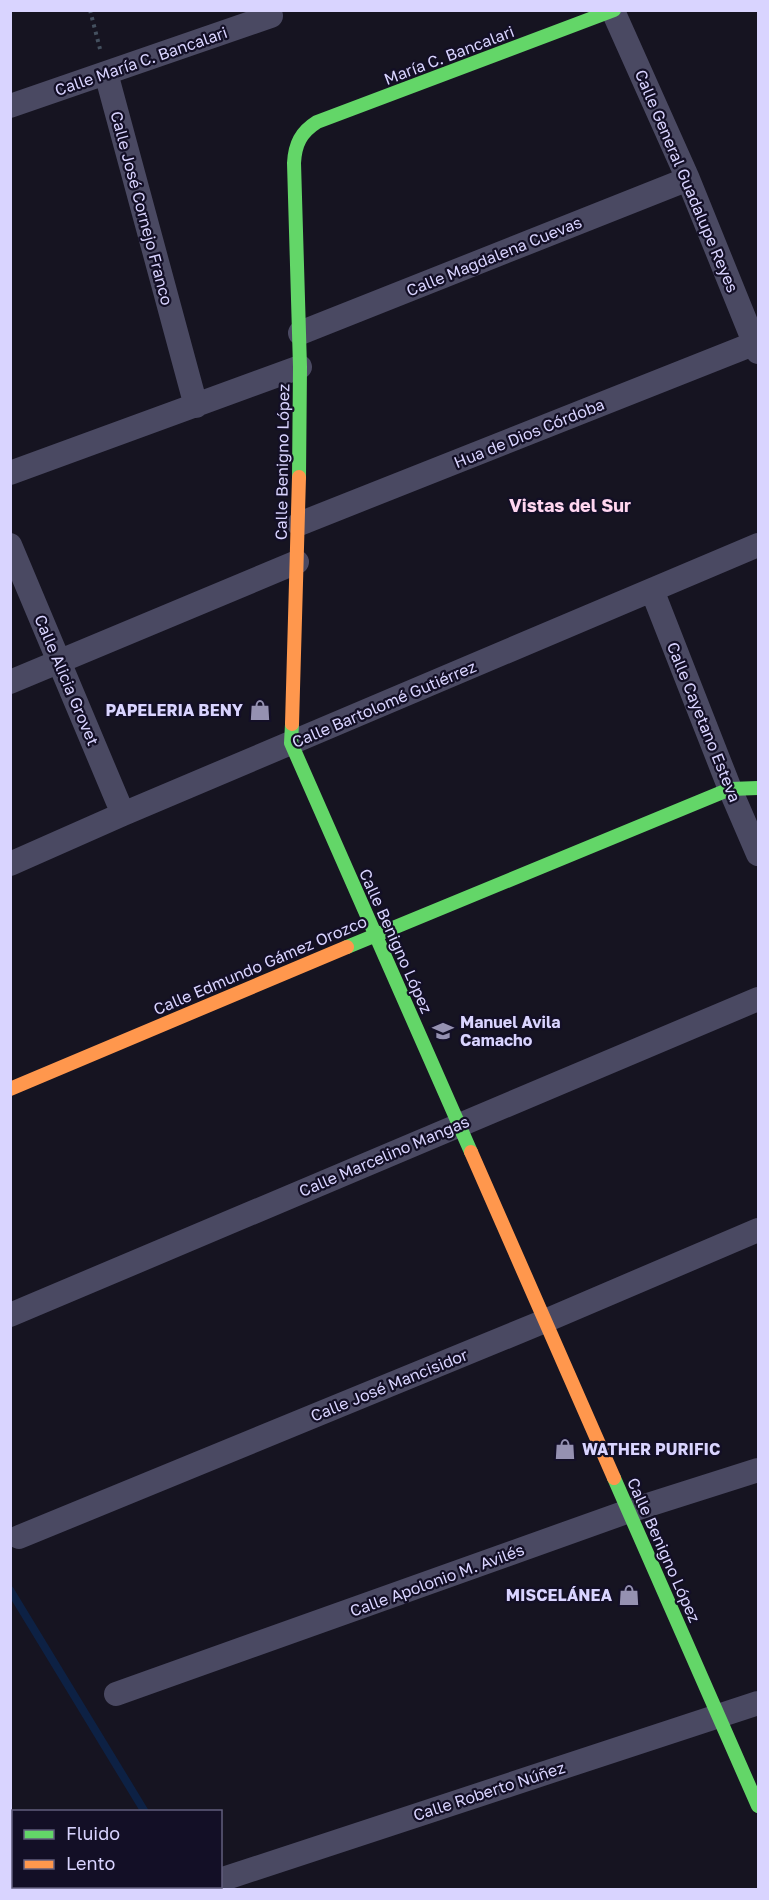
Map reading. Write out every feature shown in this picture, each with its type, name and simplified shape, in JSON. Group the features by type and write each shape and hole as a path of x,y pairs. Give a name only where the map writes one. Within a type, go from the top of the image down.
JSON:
{"street":[{"name":"María C. Bancalari","path":"298,137 306,128 317,122 614,11"},
{"name":"Calle General Guadalupe Reyes","path":"614,11 688,179 757,346"},
{"name":"Calle María C. Bancalari","path":"10,106 271,16"},
{"name":"Calle José Cornejo Franco","path":"106,73 196,406"},
{"name":"Calle Benigno López","path":"298,137 294,163 300,333 299,524 291,743 759,1806"},
{"name":"Calle Magdalena Cuevas","path":"300,333 688,179"},
{"name":"Hua de Dios Córdoba","path":"299,524 757,346"},
{"path":"10,473 300,368"},
{"name":"Calle Bartolomé Gutiérrez","path":"10,864 759,544"},
{"name":"Calle Alicia Grovet","path":"10,545 123,814"},
{"path":"10,682 297,561"},
{"name":"Calle Cayetano Esteva","path":"652,590 730,789 759,854"},
{"name":"Calle Edmundo Gámez Orozco","path":"10,1089 730,789 759,788"},
{"name":"Calle Marcelino Mangas","path":"10,1315 759,999"},
{"name":"Calle José Mancisidor","path":"19,1537 545,1321 759,1230"},
{"name":"Calle Apolonio M. Avilés","path":"116,1694 629,1511 759,1470"},
{"name":"Calle Roberto Núñez","path":"222,1879 759,1702"}],"path":[{"path":"90,10 106,73"}],"waterway":[{"path":"10,1590 144,1810"}],"traffic: fast":[{"path":"299,477 300,367 294,163 297,144 303,134 317,122 614,10"},
{"path":"292,724 291,743 471,1152"},
{"path":"347,947 730,789 758,788"},
{"path":"614,1478 758,1806"}],"traffic: slow":[{"path":"292,724 299,477"},
{"path":"10,1089 347,947"},
{"path":"471,1152 614,1478"}],"place":[{"name":"PAPELERIA BENY","path":"260,710"},
{"name":"Manuel Avila Camacho","path":"443,1031"},
{"name":"WATHER PURIFIC","path":"565,1449"},
{"name":"MISCELÁNEA","path":"629,1595"}],"district":[{"name":"Vistas del Sur","path":"570,506"}]}
